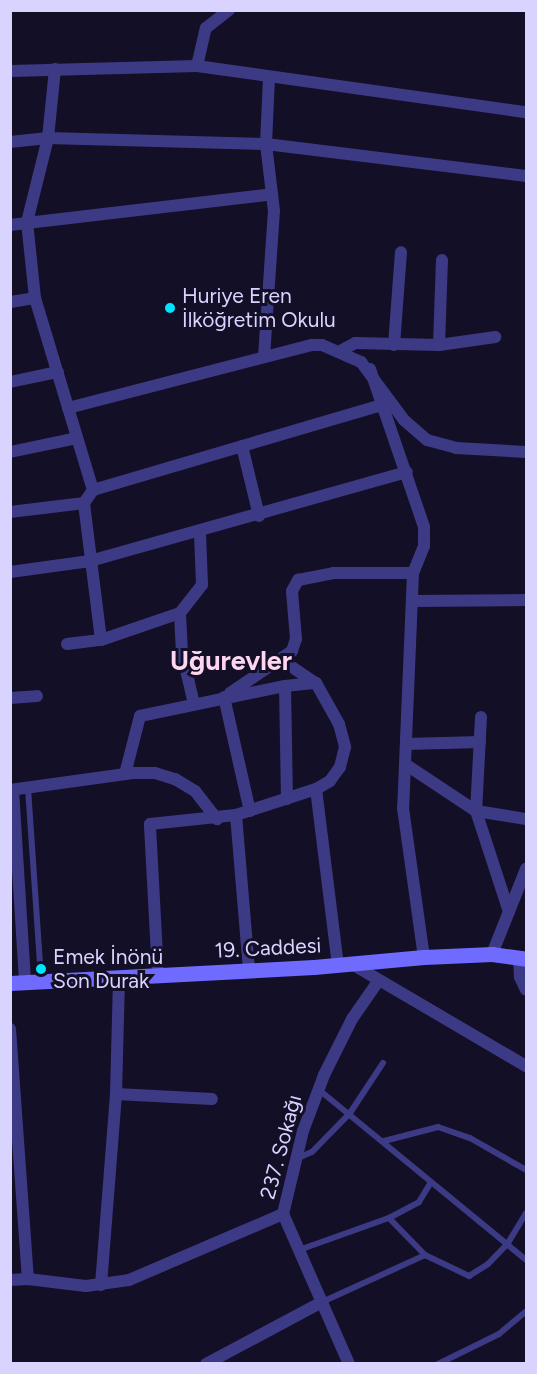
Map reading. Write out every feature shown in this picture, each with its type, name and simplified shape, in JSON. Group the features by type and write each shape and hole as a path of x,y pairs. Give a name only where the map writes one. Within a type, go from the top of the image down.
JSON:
{"street":[{"path":"197,66 206,28 229,10"},
{"path":"10,71 197,66 526,112"},
{"path":"55,69 48,138 27,222 35,298 93,490"},
{"path":"264,357 272,194 266,144 268,77"},
{"path":"10,142 48,138 266,144 526,176"},
{"path":"10,225 272,194"},
{"path":"394,345 401,252"},
{"path":"439,345 442,260"},
{"path":"10,302 35,298"},
{"path":"342,350 355,343 439,345 495,338"},
{"path":"68,408 312,345 342,350 370,369 404,420 427,440 456,448 526,452"},
{"path":"370,369 424,527 423,546 413,573 403,808 424,957"},
{"path":"10,382 58,372"},
{"path":"100,640 84,503 93,490 382,405"},
{"path":"10,452 77,438"},
{"path":"242,446 259,516"},
{"path":"10,572 90,561 259,516 407,472"},
{"path":"10,512 84,503"},
{"path":"67,644 100,640 180,613 202,585 200,532"},
{"path":"224,697 283,661 295,645 292,591 298,580 333,573 413,573"},
{"path":"412,601 526,600"},
{"path":"180,613 182,653 194,704"},
{"path":"158,974 150,824 217,819 250,811 316,789 330,781 340,767 345,747 339,724 316,683 283,661"},
{"path":"125,774 140,716 224,697 316,683"},
{"path":"285,686 287,799"},
{"path":"10,698 38,696"},
{"path":"224,697 250,811"},
{"path":"481,717 476,811 509,912"},
{"path":"406,744 480,742"},
{"path":"405,764 476,811 526,819"},
{"path":"18,983 12,790 125,774 155,773 175,779 195,791 217,819"},
{"path":"316,789 345,964 379,980 526,1066"},
{"path":"236,815 249,970"},
{"path":"492,954 526,869"},
{"name":"19. Caddesi","path":"18,983 345,964 424,957 492,954 523,959"},
{"path":"523,959 520,976 526,990"},
{"path":"100,1285 116,1094 119,976"},
{"name":"237. Sokağı","path":"349,1364 283,1214 295,1159 318,1089 344,1032 379,980"},
{"path":"10,1029 15,1155 28,1279"},
{"path":"116,1094 212,1099"},
{"path":"10,1280 28,1279 100,1285 142,1275 283,1214"},
{"path":"206,1364 322,1302"}],"lane":[{"path":"28,788 41,982"},
{"path":"295,1159 312,1152 350,1113 383,1064"},
{"path":"318,1089 384,1141 430,1184 508,1243 526,1260"},
{"path":"384,1141 438,1127 470,1138 526,1170"},
{"path":"299,1250 389,1218 420,1202 430,1184"},
{"path":"389,1218 426,1255 469,1276 488,1264 508,1243 526,1214"},
{"path":"322,1302 426,1255"},
{"path":"438,1364 499,1334 526,1311"}],"place":[{"name":"Huriye Eren İlköğretim Okulu","path":"170,308"},
{"name":"Emek İnönü Son Durak","path":"41,969"}],"district":[{"name":"Uğurevler","path":"231,661"}]}
